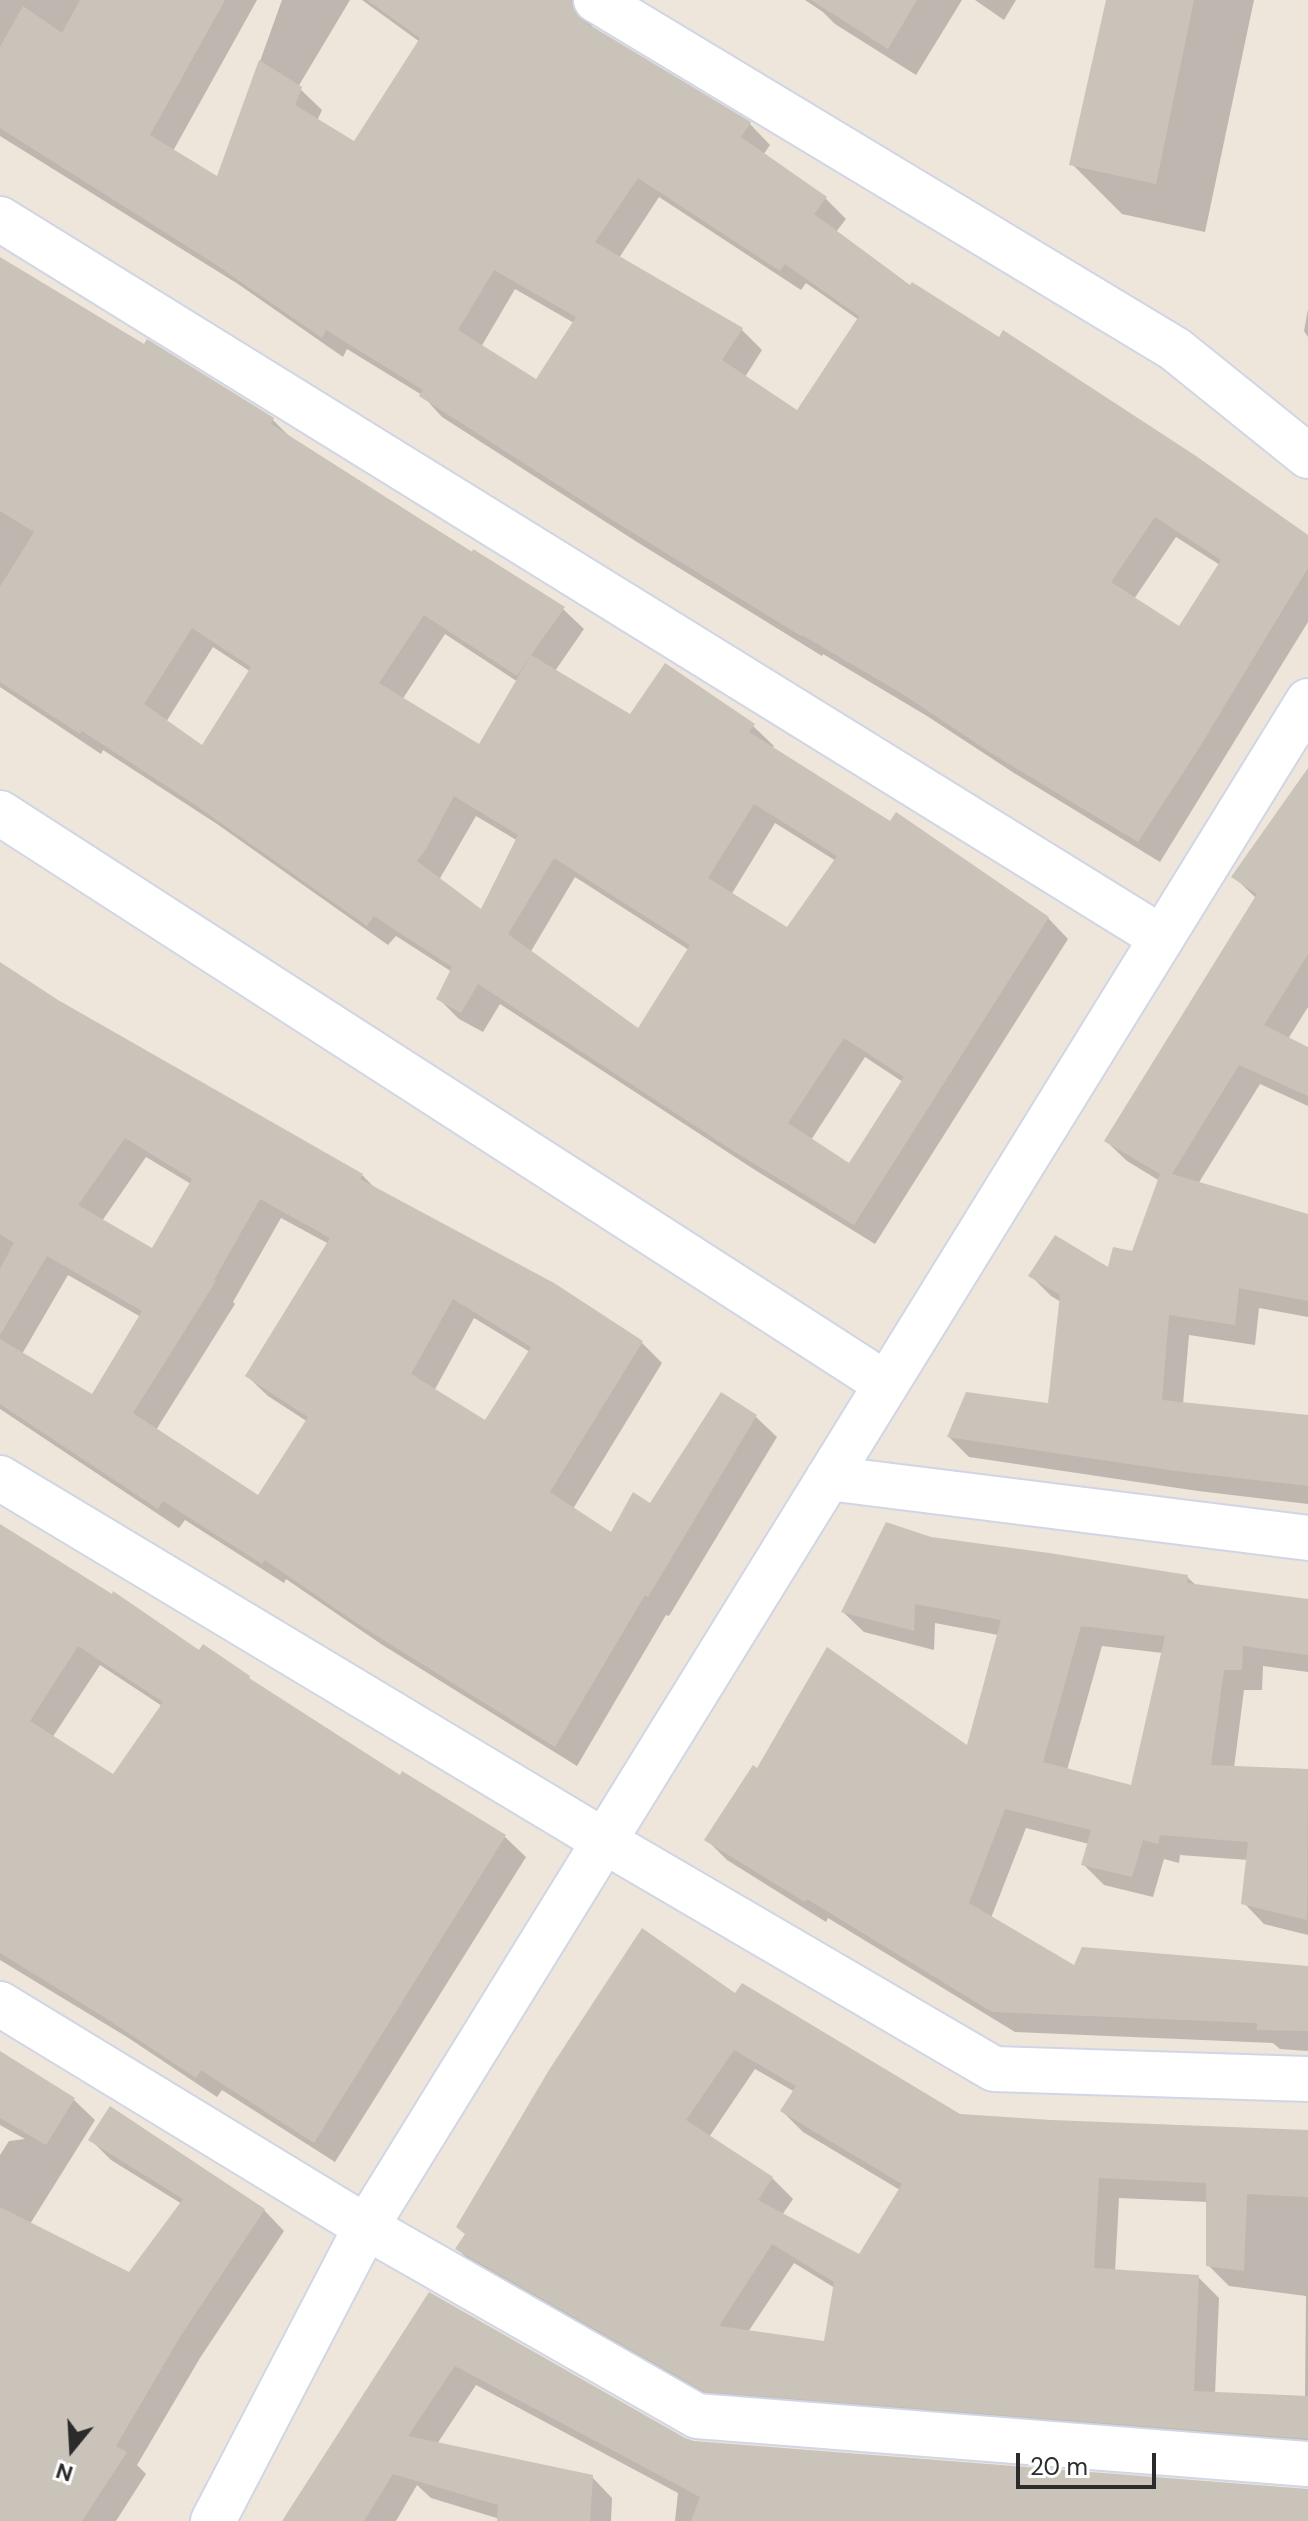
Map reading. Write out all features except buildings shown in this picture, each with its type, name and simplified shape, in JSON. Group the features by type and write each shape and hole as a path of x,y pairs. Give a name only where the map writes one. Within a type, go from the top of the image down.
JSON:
{"street":[{"path":"596,0 1175,349 1308,456"},
{"path":"0,219 1162,938"},
{"path":"213,2521 366,2227 1308,701"},
{"path":"0,813 886,1384"},
{"path":"0,1478 604,1841 994,2069 1308,2079"},
{"path":"828,1478 1308,1538"},
{"path":"0,2004 366,2227 697,2416 1308,2464"}]}
